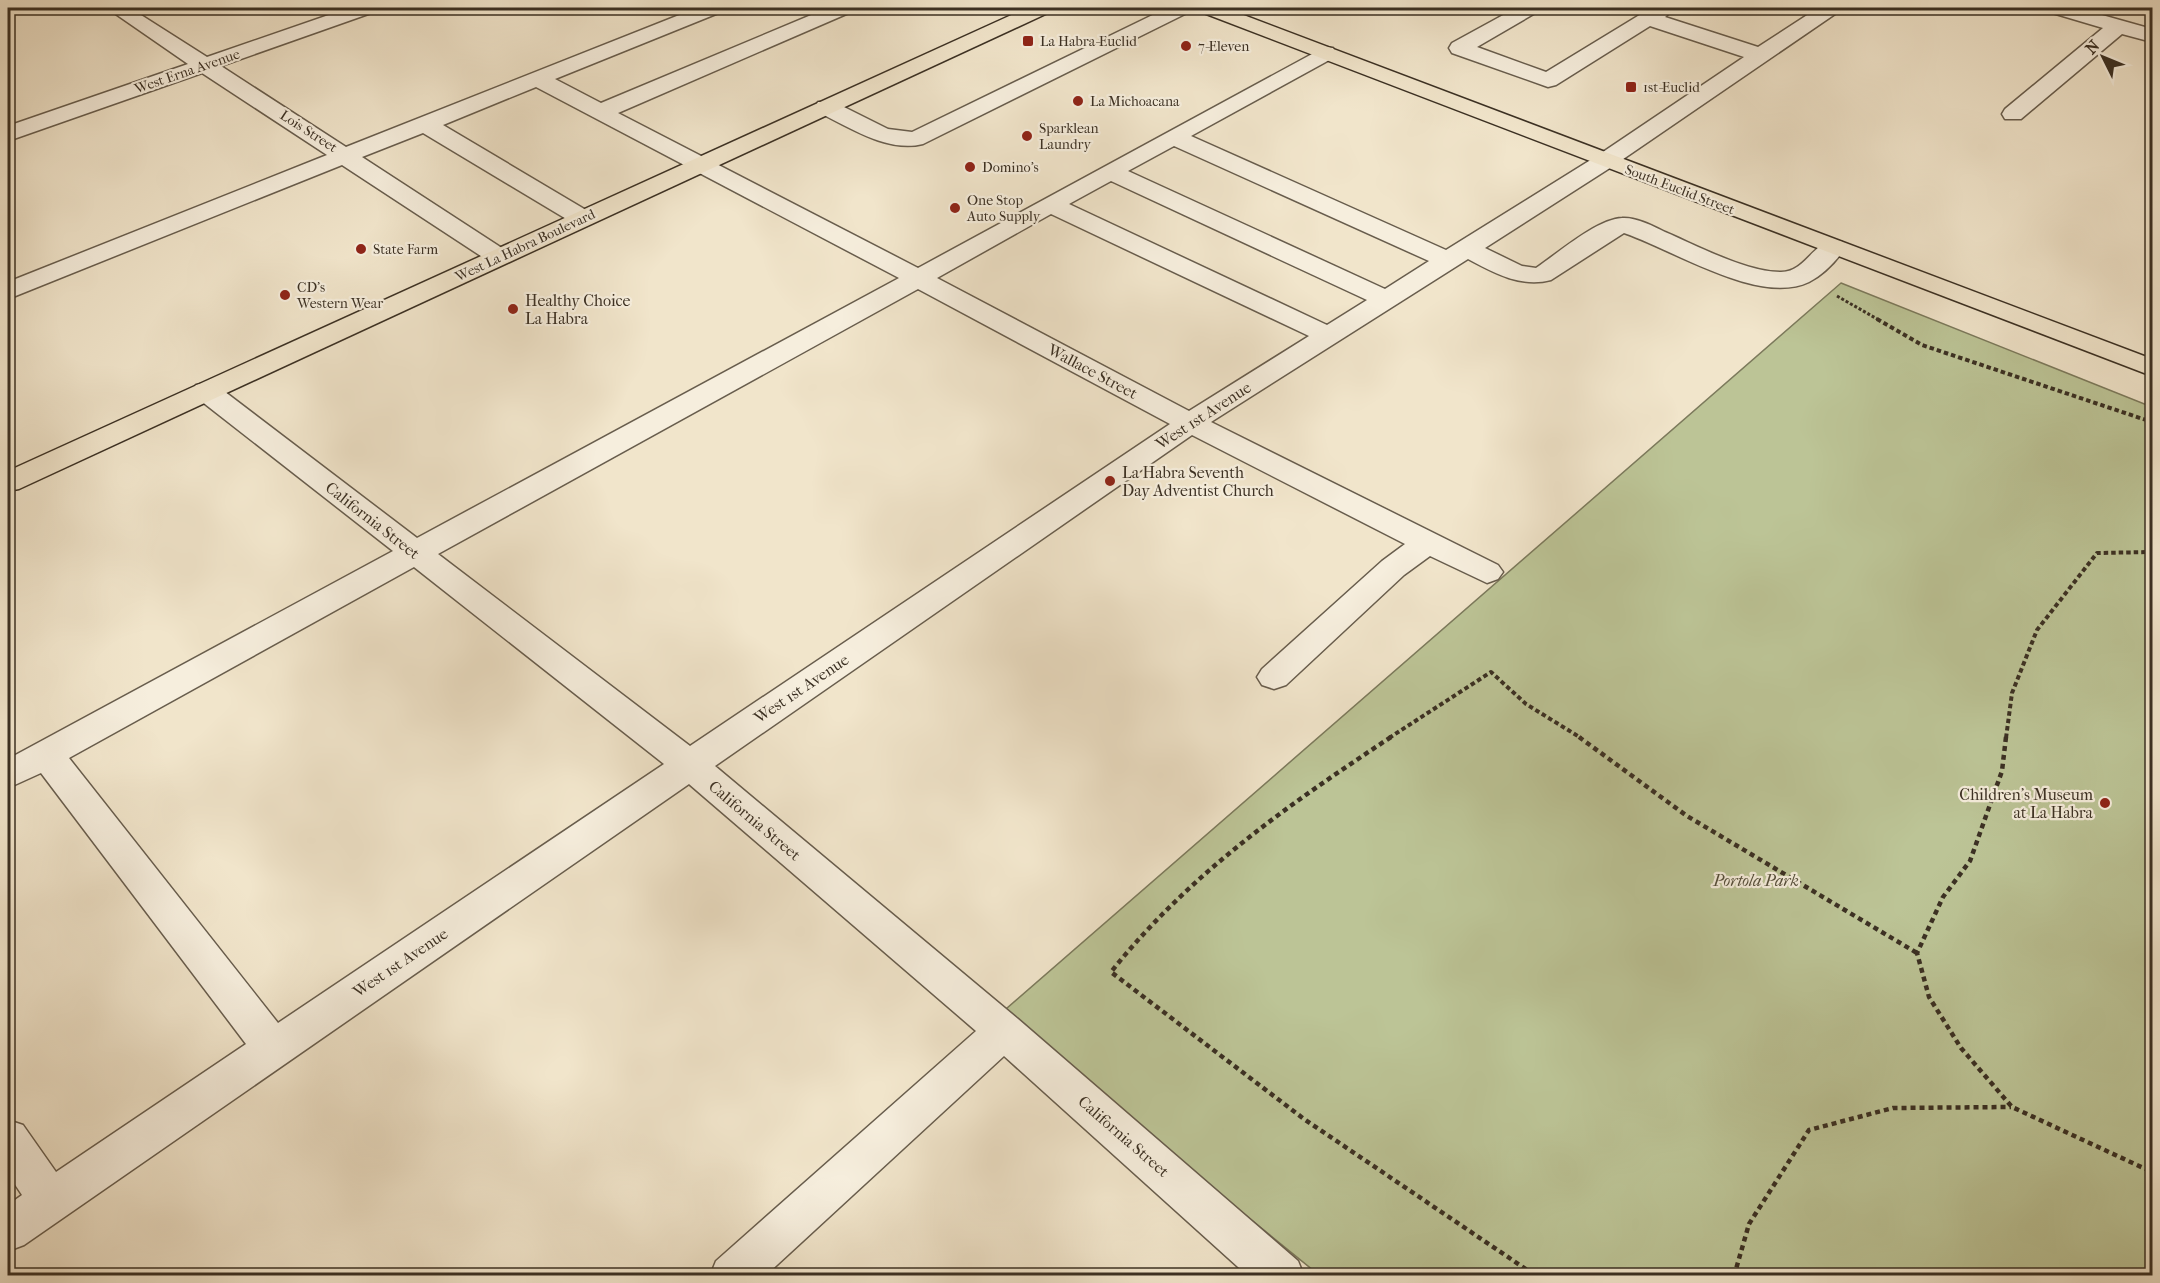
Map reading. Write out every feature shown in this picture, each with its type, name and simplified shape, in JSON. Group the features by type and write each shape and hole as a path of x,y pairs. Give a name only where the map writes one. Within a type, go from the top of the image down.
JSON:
{"main road":[{"name":"West La Habra Boulevard","path":"8,482 1043,8"},
{"name":"South Euclid Street","path":"1208,8 2152,368"}],"street":[{"name":"Lois Street","path":"117,8 499,257"},
{"name":"West Erna Avenue","path":"8,134 367,8"},
{"path":"8,291 714,8"},
{"path":"600,112 844,8"},
{"path":"826,107 883,135 915,139 1182,8"},
{"path":"1530,8 1460,48 1548,80 1656,13 1760,55"},
{"name":"West 1st Avenue","path":"8,1230 1190,423 1605,161 1831,8"},
{"path":"2056,8 2152,36"},
{"path":"2013,114 2119,26"},
{"path":"8,775 1325,53"},
{"name":"Wallace Street","path":"538,79 1190,423 1487,572"},
{"path":"424,124 582,218"},
{"path":"1173,137 1457,254 1531,277 1542,275 1611,229 1623,225 1772,281 1792,280 1802,275 1833,247"},
{"path":"1110,172 1386,299"},
{"path":"1051,205 1328,335"},
{"name":"California Street","path":"206,391 689,764 1004,1031 1282,1275"},
{"path":"1274,677 1393,568 1428,542"},
{"path":"46,754 133,864 226,992 274,1048"},
{"path":"732,1275 1004,1031"},
{"path":"8,1139 51,1201"}],"path":[{"path":"1802,275 1923,345 2152,422"},
{"path":"2152,552 2097,553 2037,630 2012,693 2002,771 1970,861 1943,897 1917,953 1929,996 1961,1048 2012,1107 2152,1172"},
{"path":"1536,1275 1304,1119 1111,972 1133,942 1215,861 1292,804 1491,672 1526,704 1586,741 1687,816 1917,953"},
{"path":"1734,1275 1749,1224 1809,1130 1893,1108 2012,1107"}],"green space":[{"name":"Portola Park","path":"1841,283 2152,407 2152,1275 1319,1275 999,1015"}],"place":[{"name":"La Habra-Euclid","path":"1028,41"},
{"name":"7-Eleven","path":"1186,46"},
{"name":"1st-Euclid","path":"1631,87"},
{"name":"La Michoacana","path":"1078,101"},
{"name":"Sparklean Laundry","path":"1027,136"},
{"name":"Domino's","path":"970,167"},
{"name":"One Stop Auto Supply","path":"955,208"},
{"name":"State Farm","path":"361,249"},
{"name":"CD's Western Wear","path":"285,295"},
{"name":"Healthy Choice La Habra","path":"513,309"},
{"name":"La Habra Seventh Day Adventist Church","path":"1110,481"},
{"name":"Children's Museum at La Habra","path":"2105,803"}]}
